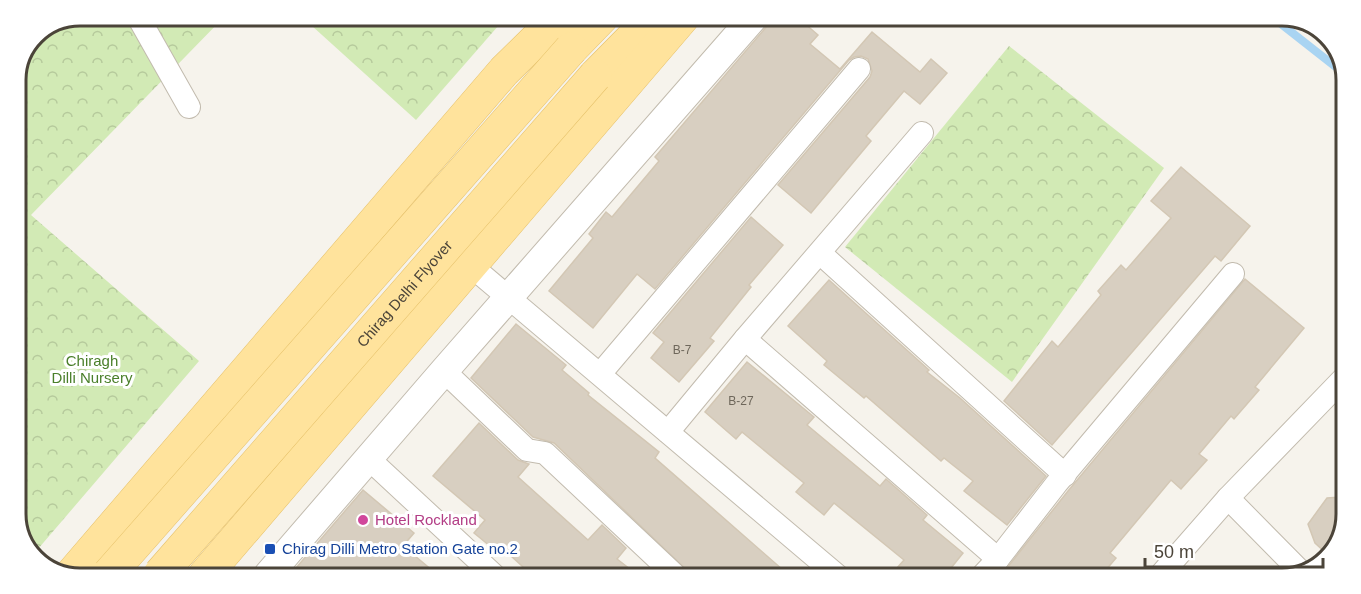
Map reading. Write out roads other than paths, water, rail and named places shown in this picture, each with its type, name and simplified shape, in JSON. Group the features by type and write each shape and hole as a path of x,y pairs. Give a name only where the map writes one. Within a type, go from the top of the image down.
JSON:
{"main road":[{"path":"77,568 504,71 550,26"},
{"path":"114,568 593,26"},
{"name":"Chirag Delhi Flyover","path":"165,568 595,76 644,26"},
{"path":"210,568 676,26"},
{"path":"155,476 232,543"}],"street":[{"path":"143,26 189,107"},
{"path":"274,568 746,26"},
{"path":"600,374 859,69"},
{"path":"668,432 922,133"},
{"path":"820,252 1065,475"},
{"path":"470,265 827,568"},
{"path":"989,568 1233,274"},
{"path":"745,339 998,559"},
{"path":"444,371 526,450 545,453 668,568"},
{"path":"1168,568 1228,498 1336,387"},
{"path":"369,459 486,568"},
{"path":"1228,498 1296,567"}],"waterway":[{"path":"1284,26 1333,65"}],"place":[{"name":"Hotel Rockland","path":"363,520"},
{"name":"Chirag Dilli Metro Station Gate no.2","path":"270,549"}],"park label":[{"name":"Chiragh Dilli Nursery","path":"92,370"}]}
